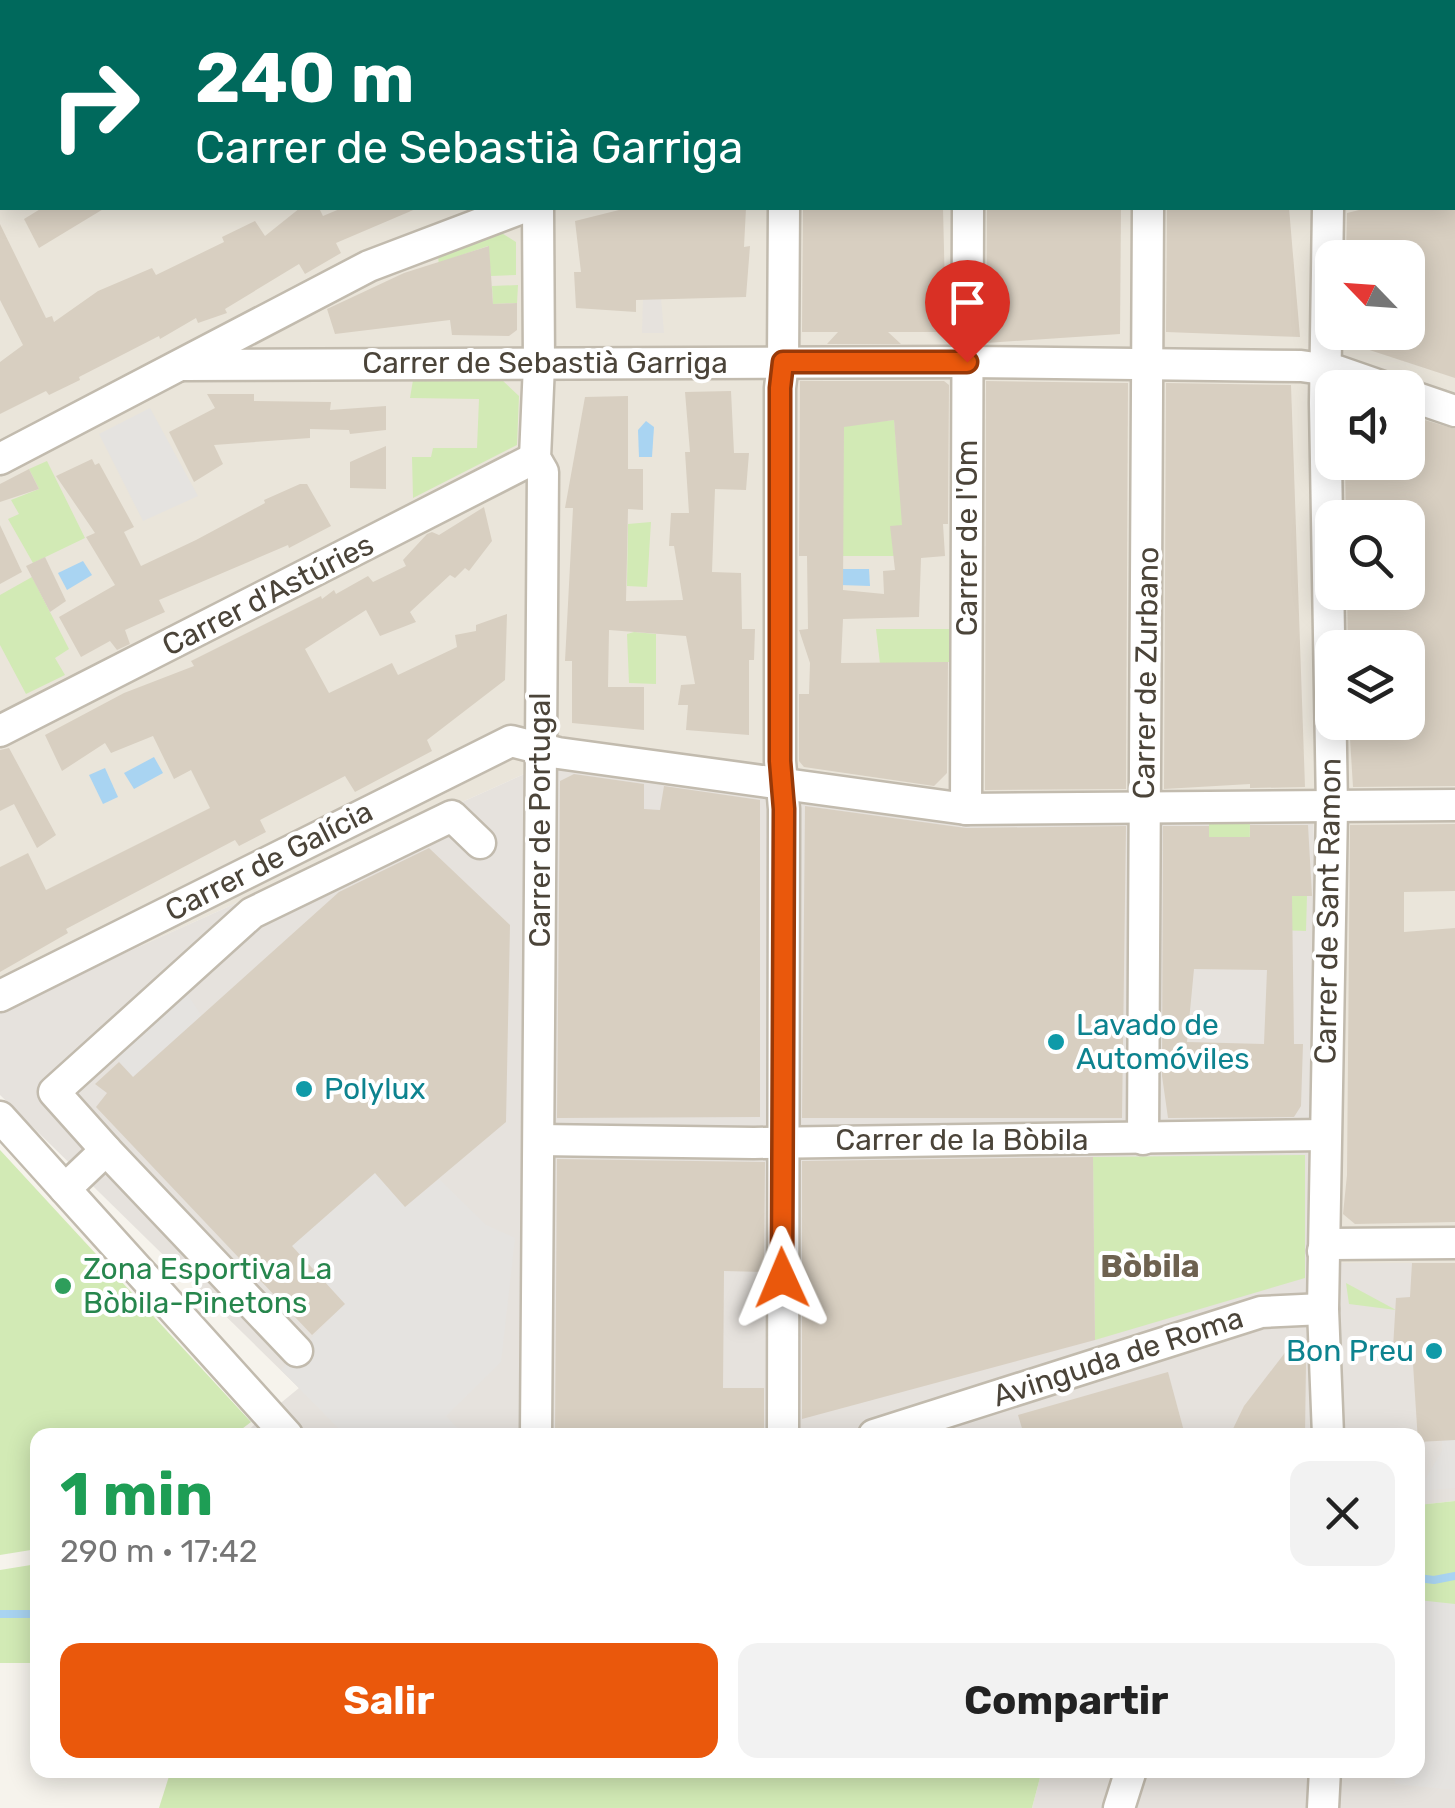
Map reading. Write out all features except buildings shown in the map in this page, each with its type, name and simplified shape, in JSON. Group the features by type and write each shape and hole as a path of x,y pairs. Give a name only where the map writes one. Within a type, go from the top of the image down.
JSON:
{"street":[{"path":"0,459 369,266 517,210"},
{"name":"Carrer de Portugal","path":"536,1428 542,472 535,458 538,210"},
{"path":"783,1428 780,388 784,210"},
{"name":"Carrer de l'Om","path":"966,809 968,210"},
{"name":"Carrer de Zurbano","path":"1144,1139 1148,210"},
{"name":"Carrer de Sant Ramon","path":"1327,370 1328,210"},
{"path":"260,324 270,365"},
{"name":"Carrer de Sebastià Garriga","path":"183,366 967,362 1301,366 1327,370"},
{"path":"1425,401 1455,411"},
{"name":"Carrer d'Astúries","path":"0,731 535,458"},
{"name":"Carrer de Sant Ramon","path":"1327,1428 1315,1309 1324,1251 1332,808 1328,480"},
{"name":"Carrer de Galícia","path":"0,996 511,741 558,753 966,809 1455,806"},
{"path":"297,1352 54,1092 252,914 452,816 480,844"},
{"path":"0,1117 282,1428"},
{"name":"Carrer de la Bòbila","path":"539,1140 781,1142 1324,1134"},
{"path":"64,1189 106,1150"},
{"path":"1324,1251 1331,1244 1455,1242"},
{"name":"Avinguda de Roma","path":"896,1428 1261,1312 1315,1309"},
{"path":"1119,1808 1128,1778"},
{"path":"1323,1808 1325,1778"}],"shaded area":[{"path":"0,210 1455,210 1455,1263 1334,1264 1313,818 979,820 551,762 0,1009"},
{"path":"643,297 661,298 664,333 642,333"},
{"path":"150,408 198,496 143,521 99,434"},
{"path":"551,762 979,820 1313,817 1334,1263 1455,1263 1455,1501 1425,1504 1425,1428 250,1428 299,1388 0,1095 0,1009"},
{"path":"184,989 202,1016 133,1077 113,1055"},
{"path":"375,1173 405,1207 439,1179 486,1225 515,1238 501,1362 446,1416 457,1428 338,1428 281,1370 344,1304 292,1246"},
{"path":"1442,1440 1455,1440 1455,1488 1425,1490 1425,1479 1442,1451"},
{"path":"1425,1601 1455,1604 1455,1790 1395,1784 1395,1778 1425,1778"},
{"path":"1455,1605 1455,1808 1032,1808 1040,1778 1425,1778 1425,1739"}],"green space":[{"path":"500,232 516,242 516,275 491,276 488,246 453,258 439,268 438,254"},
{"path":"518,285 517,303 493,304 492,286"},
{"path":"413,380 502,380 519,396 517,445 413,498 412,457 431,457 433,448 477,448 479,399 410,398"},
{"path":"894,420 904,525 894,556 843,556 843,425"},
{"path":"47,461 85,538 33,563 8,519 19,514 11,500 39,489 29,469"},
{"path":"651,522 647,587 627,586 628,524"},
{"path":"32,577 69,649 55,658 65,675 26,694 0,645 0,595"},
{"path":"876,629 952,629 949,662 880,664"},
{"path":"627,634 656,634 656,684 629,683"},
{"path":"1209,818 1250,820 1249,897 1217,837 1209,837"},
{"path":"1307,895 1306,931 1253,929 1252,897"},
{"name":"Zona Esportiva La Bòbila-Pinetons","path":"0,1150 251,1422 243,1428 30,1428 30,1550 0,1555"},
{"path":"1305,1155 1305,1278 1095,1340 1093,1157"},
{"path":"1346,1283 1396,1310 1349,1304"},
{"path":"1455,1501 1455,1605 1425,1602 1425,1504"},
{"path":"30,1565 30,1663 0,1663 0,1570"},
{"path":"168,1778 1040,1778 1032,1808 159,1808"}],"water":[{"path":"646,421 654,427 652,457 639,457 638,430"},
{"path":"83,561 92,575 67,590 58,573"},
{"path":"840,569 869,569 870,586 840,585"},
{"path":"154,757 163,773 134,789 124,773"},
{"path":"105,768 118,797 103,804 89,775"}],"waterway":[{"path":"1425,1579 1455,1576"},
{"path":"0,1614 30,1614"}],"place":[{"name":"Lavado de Automóviles","path":"1056,1042"},
{"name":"Polylux","path":"304,1089"},
{"name":"Zona Esportiva La Bòbila-Pinetons","path":"63,1286"},
{"name":"Bon Preu","path":"1434,1351"}],"district":[{"name":"Bòbila","path":"1150,1266"}],"route":[{"path":"782,1278 783,362 967,362"}]}
